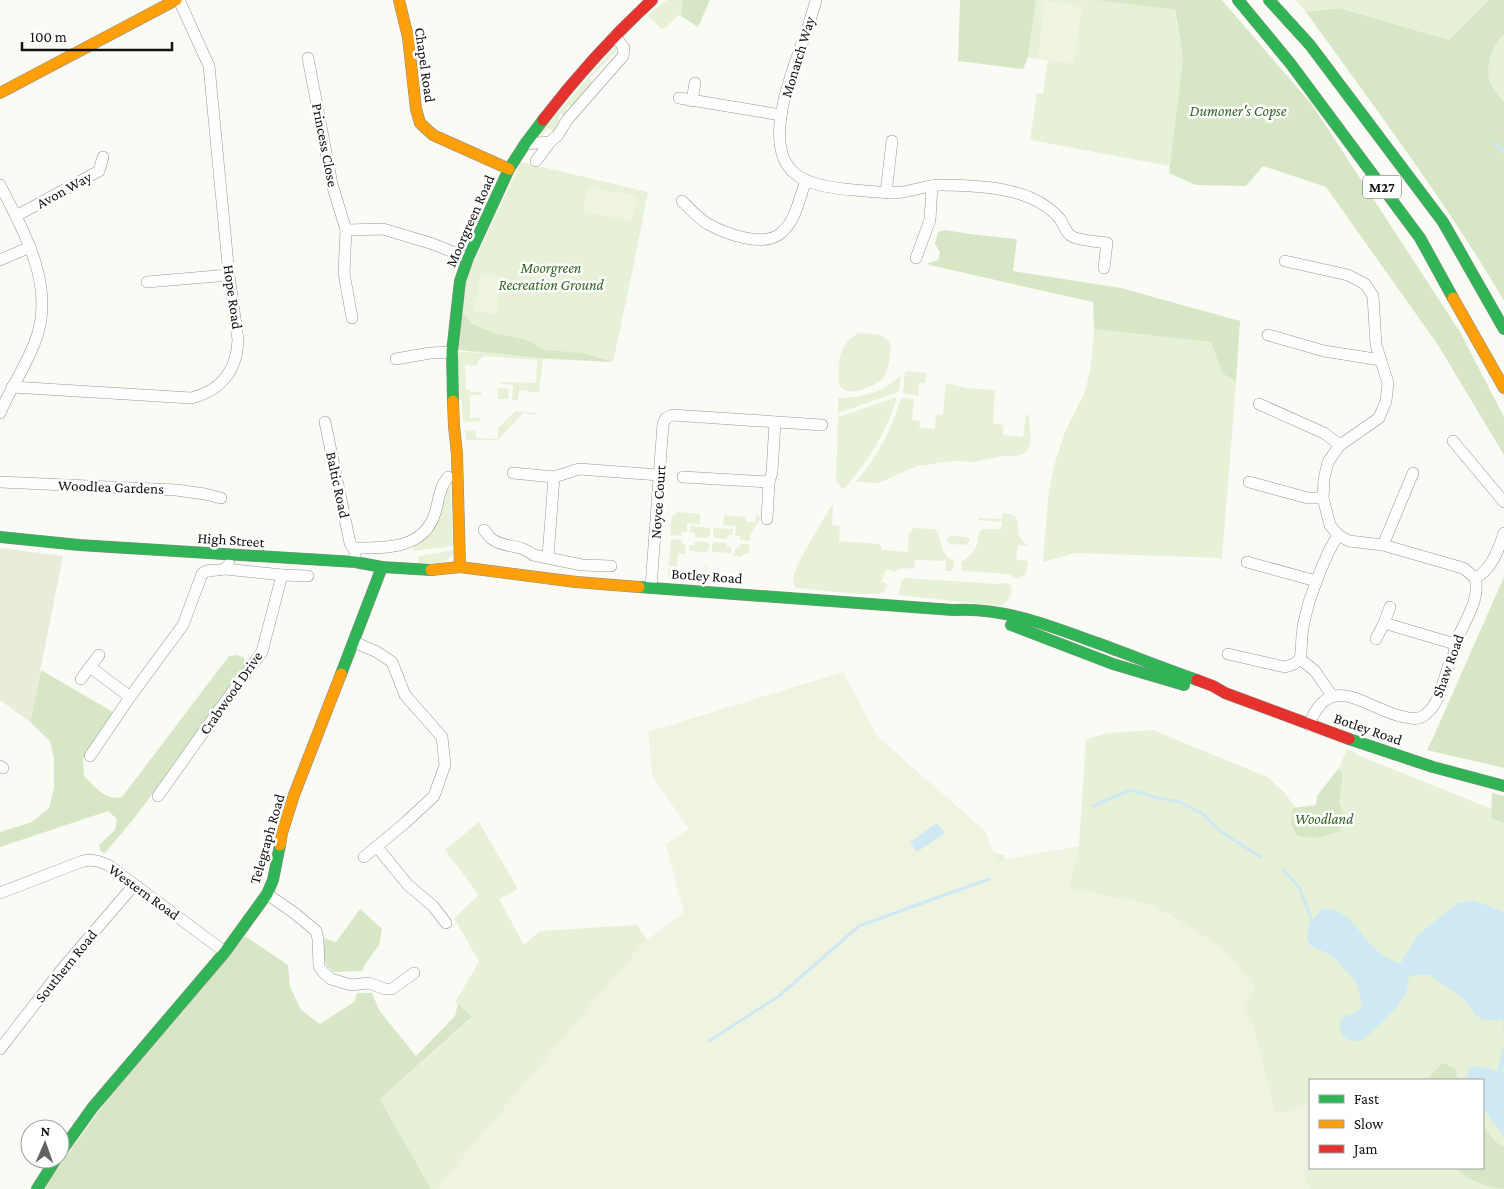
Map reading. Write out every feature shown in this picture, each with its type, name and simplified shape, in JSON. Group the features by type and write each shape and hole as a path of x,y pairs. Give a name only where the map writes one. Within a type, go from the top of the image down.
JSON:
{"main road":[{"path":"0,93 177,0"},
{"name":"Chapel Road","path":"399,0 408,37 416,109 420,123 433,134 509,169"},
{"name":"Moorgreen Road","path":"460,567 452,352 460,281 468,258 509,169 525,144 554,106 615,36 652,0"},
{"name":"M27","path":"1238,0 1290,63 1420,238 1504,388"},
{"name":"M27","path":"1269,0 1310,45 1443,222 1504,329"},
{"name":"High Street","path":"0,537 79,545 355,562 382,567 436,570 460,567"},
{"name":"Telegraph Road","path":"70,1139 93,1107 224,952 267,894 273,880 282,833 294,796 382,567"},
{"name":"Botley Road","path":"460,567 576,582 953,610 1007,624 1113,664 1163,680 1225,694 1364,745 1504,786"},
{"path":"38,1189 50,1169"}],"street":[{"name":"Hope Road","path":"12,387 191,398 207,393 223,381 233,366 238,348 236,320 229,275 208,66 177,0"},
{"name":"Monarch Way","path":"816,0 781,115 779,140 782,154 790,168 797,175 819,186 886,193 947,185 994,189 1024,195 1051,209 1072,237 1107,243 1104,268"},
{"path":"536,161 568,120 623,56 624,48 615,36"},
{"name":"Princess Close","path":"308,58 332,184 346,230 344,274 352,318"},
{"path":"692,101 695,83"},
{"name":"Monarch Way","path":"679,98 781,115"},
{"path":"886,193 892,141"},
{"path":"525,144 550,142"},
{"name":"Avon Way","path":"16,216 103,174 103,157"},
{"path":"682,201 708,224 734,235 760,240 771,239 780,234 791,223 806,181"},
{"path":"0,185 16,216 37,266 41,297 38,332 0,413"},
{"path":"916,258 930,220 932,186"},
{"path":"346,230 382,229 433,244 468,258"},
{"path":"0,260 30,247"},
{"path":"1285,261 1348,275 1365,284 1373,296 1376,346 1388,383 1386,401 1379,418 1340,445 1328,462 1324,479 1323,498 1330,525 1338,535 1349,541 1383,545 1456,566 1465,569 1474,578 1482,574 1490,565 1504,533"},
{"path":"147,282 229,275"},
{"path":"1268,335 1324,351 1381,360"},
{"path":"396,359 430,353 452,352"},
{"path":"1259,404 1324,432 1340,445"},
{"name":"Noyce Court","path":"651,587 663,424 666,418 672,415 775,422"},
{"name":"Baltic Road","path":"325,422 350,543 355,551 355,562"},
{"path":"767,519 775,422 822,426"},
{"path":"1453,441 1504,502"},
{"path":"513,473 554,476 579,469 659,475"},
{"path":"1383,545 1413,473"},
{"path":"548,557 554,476"},
{"path":"353,548 394,547 411,541 422,533 433,520 442,484 448,477"},
{"path":"683,477 769,482"},
{"name":"Woodlea Gardens","path":"0,482 176,486 221,498"},
{"path":"1249,482 1308,498 1323,498"},
{"path":"484,530 491,539 507,546 528,550 533,555 582,565 611,566"},
{"path":"1228,654 1251,665 1285,667 1294,664 1300,659 1302,627 1316,581 1331,546 1338,535"},
{"path":"226,569 229,564 230,555"},
{"path":"1247,562 1316,581"},
{"path":"90,756 130,697 183,625 202,574 208,570 226,569 282,576 308,576"},
{"name":"Crabwood Drive","path":"158,796 262,652 282,576"},
{"name":"Shaw Road","path":"1332,696 1347,696 1357,699 1397,716 1416,719 1426,714 1432,708 1439,695 1454,653 1455,644 1474,602 1477,588 1474,578"},
{"path":"1376,639 1390,607"},
{"path":"1384,623 1455,644"},
{"path":"354,642 377,652 392,662 405,696 442,737 445,765 434,796 364,857"},
{"path":"81,679 99,655"},
{"path":"1300,659 1315,671 1332,696 1326,698 1321,704 1309,725"},
{"path":"90,667 130,697"},
{"path":"377,847 408,884 433,906 446,923"},
{"name":"Western Road","path":"0,893 83,861 102,862 224,952"},
{"name":"Southern Road","path":"0,1049 62,969 134,885"},
{"path":"267,894 316,931 319,966 331,979 351,985 368,983 385,989 392,989 414,973"}],"green space":[{"path":"667,0 683,0 681,16 679,15 662,29 647,16"},
{"path":"683,0 710,0 698,27 681,16"},
{"path":"960,0 1036,0 1028,57 1023,69 958,61"},
{"path":"1036,0 1095,0 1174,10 1183,59 1170,166 1030,140 1037,93 1043,94 1048,60 1074,63 1045,1 1038,59 1028,57"},
{"name":"Dumoner's Copse","path":"1095,0 1222,0 1313,106 1460,332 1504,417 1504,455 1438,345 1326,187 1263,166 1246,186 1196,185 1169,173 1183,59 1175,10"},
{"path":"1295,0 1489,0 1449,40 1339,8 1306,12"},
{"path":"1489,0 1504,0 1504,35 1493,50 1488,70 1491,85 1504,102 1504,301 1433,190 1306,12 1339,8 1449,40"},
{"path":"1045,1 1082,6 1074,64 1038,59"},
{"path":"1504,35 1504,102 1491,85 1488,70 1493,50"},
{"path":"615,47 619,47 589,79 593,84 573,108 568,105 565,109 570,112 567,116 560,114 558,118 563,119 555,133 548,128 539,140 541,132"},
{"name":"Moorgreen Recreation Ground","path":"521,162 648,192 613,362 543,359 539,393 519,390 518,400 512,400 513,385 501,384 501,382 536,383 537,360 484,356 478,361 477,366 465,365 466,389 469,389 470,392 481,392 481,395 470,395 470,418 480,418 481,421 465,422 463,420 462,400 459,400 458,352 486,353 459,350 464,282"},
{"path":"588,187 637,196 632,221 583,212"},
{"path":"945,230 1017,239 1013,271 1121,288 1240,321 1236,382 1222,373 1211,342 1094,329 1093,302 929,265 928,263 938,260 940,252 935,244 938,232"},
{"path":"481,273 503,277 496,315 474,311"},
{"path":"461,312 472,324 496,334 527,340 544,350 582,353 613,362 459,350"},
{"path":"1094,329 1211,342 1222,373 1236,382 1222,558 1075,553 1043,562 1049,490 1065,432 1085,392 1091,366"},
{"path":"859,333 877,334 886,338 890,343 889,362 885,375 879,381 867,388 848,391 839,384 840,360 845,345"},
{"path":"905,371 926,373 925,383 919,383 918,396 903,393"},
{"path":"901,375 899,390 895,393 838,413 838,398 872,393 888,386"},
{"path":"946,383 966,388 995,390 993,424 1003,425 1003,435 1023,437 1026,414 1029,416 1031,436 1027,450 1023,454 1012,457 1009,455 973,462 953,461 917,466 878,483 856,482 883,442 893,422 901,398 914,399 912,420 920,421 919,427 935,429 936,414 943,415"},
{"path":"498,388 509,389 508,399 498,399"},
{"path":"897,397 888,423 876,446 854,477 842,489 836,480 838,417"},
{"path":"515,411 537,413 537,415 523,413 498,440 466,440 465,430 475,431 476,438 498,439 498,428"},
{"path":"450,481 453,546 413,551 414,542 441,500 446,500 446,490"},
{"path":"833,503 832,525 840,526 839,541 880,544 882,550 908,552 909,534 913,528 935,529 943,551 953,560 954,566 952,571 946,571 946,561 915,560 914,568 899,569 894,572 886,569 881,582 888,584 884,592 877,594 855,594 797,588 793,581 798,565"},
{"path":"677,512 700,514 700,524 687,523 687,532 682,532 682,536 670,535 672,515 676,515"},
{"path":"1003,513 1016,517 1019,535 1022,541 1029,546 1018,545 1016,560 1028,561 1026,574 1018,579 1008,574 962,570 961,563 976,548 982,529 1001,529 1002,522 978,520 978,518 1002,519"},
{"path":"756,514 761,518 750,534 750,541 740,540 740,536 735,536 736,526 723,525 724,515 746,517 746,522 755,522"},
{"path":"691,526 710,528 710,535 707,538 695,537 695,533 690,532"},
{"path":"713,528 733,529 732,535 728,535 727,539 715,538"},
{"path":"950,535 969,538 970,541 966,545 950,544 946,540"},
{"path":"671,539 682,540 682,544 686,545 685,554 678,553 677,567 669,566"},
{"path":"695,541 707,542 709,550 706,552 689,551 690,545 694,545"},
{"path":"715,542 727,543 727,547 731,547 731,553 714,552 712,544"},
{"path":"740,544 750,544 749,554 743,554 742,557 734,556 735,548 739,548"},
{"path":"0,548 63,556 30,722 0,700"},
{"path":"455,550 449,559 444,561 418,563 419,556"},
{"path":"705,566 707,566 706,581 668,578 669,568 679,569 679,576 692,579 693,577 701,577 705,573"},
{"path":"1504,577 1504,768 1427,750"},
{"path":"905,578 1005,583 1009,584 1012,590 1005,603 1000,606 898,595 902,580"},
{"path":"229,656 243,657 250,665 132,821 105,853 101,852 99,845 115,830 117,819 108,811 0,847 0,832 32,822 49,808 54,788 54,758 50,741 30,722 41,670 118,715 90,756 83,758 84,776 101,792 116,798 122,797"},
{"path":"843,672 877,736 985,831 998,863 1007,859 1079,846 1068,888 1150,905 1191,928 1227,953 1255,988 1242,1005 1251,1021 1276,1113 1309,1105 1309,1168 1302,1171 1310,1189 436,1189 643,943 684,913 666,844 689,829 652,776 648,732"},
{"path":"1153,730 1267,777 1284,792 1306,821 1332,785 1347,749 1504,814 1504,1189 1310,1189 1302,1171 1309,1168 1484,1169 1484,1079 1309,1079 1309,1105 1276,1114 1251,1021 1242,1005 1227,953 1191,928 1151,905 1068,888 1079,846 1086,739 1108,733"},
{"name":"Woodland","path":"1338,769 1343,773 1339,802 1345,820 1339,832 1317,838 1298,836 1291,824 1293,808 1316,805 1317,796"},
{"path":"1492,793 1504,796 1504,823 1491,818"},
{"path":"479,822 518,889 499,899 524,945 540,931 637,925 648,942 994,853 1004,855 1008,877 559,1189 431,1189 380,1099 472,1018 455,1002 479,962 454,918 479,895 445,850"},
{"path":"360,909 382,929 379,945 362,971 333,972 325,960 323,938 336,942"},
{"path":"245,936 288,965 290,987 301,1010 320,1024 354,1002 357,993 372,993 379,1010 416,1056 455,1016 458,1004 472,1017 380,1099 431,1189 45,1189 57,1169 70,1169 70,1151 112,1093"},
{"path":"1442,1063 1455,1068 1458,1079 1428,1079"},
{"path":"1484,1128 1496,1142 1504,1147 1504,1189 1478,1183 1458,1169 1484,1169"}],"water":[{"path":"937,823 945,833 917,852 910,842"},
{"path":"1473,900 1504,912 1504,1037 1503,1019 1485,1020 1479,1018 1465,1000 1429,975 1413,975 1412,977 1408,976 1409,984 1400,1002 1376,1029 1361,1041 1344,1037 1340,1021 1345,1016 1356,1013 1362,1005 1357,983 1339,962 1310,945 1307,937 1310,921 1321,909 1331,909 1340,912 1354,924 1372,946 1389,959 1400,964 1418,935 1458,903"},
{"path":"1504,1044 1502,1074 1504,1074 1504,1136 1484,1109 1484,1079 1468,1079 1469,1070 1473,1067 1487,1068 1497,1072"}],"waterway":[{"path":"1494,143 1504,152"},
{"path":"1093,806 1130,790 1180,802 1203,814 1220,831 1261,857"},
{"path":"1283,870 1299,887 1311,918"},
{"path":"709,1041 779,996 859,926 989,879"}],"traffic: fast":[{"path":"1238,0 1290,63 1420,238 1453,298"},
{"path":"1269,0 1310,45 1443,222 1504,329"},
{"path":"453,401 452,352 460,281 468,258 509,169 543,120"},
{"path":"0,537 79,545 355,562 382,567 431,570"},
{"path":"341,674 382,567"},
{"path":"639,587 972,610 1009,615 1044,624 1197,680"},
{"path":"1011,625 1113,664 1184,685"},
{"path":"1349,739 1433,767 1504,786"},
{"path":"70,1139 93,1107 225,952 267,894 273,880 280,845"},
{"path":"37,1189 50,1169"}],"traffic: slow":[{"path":"0,93 176,0"},
{"path":"399,0 408,37 416,109 420,123 433,135 509,169"},
{"path":"1453,298 1504,388"},
{"path":"453,401 457,454 460,567"},
{"path":"431,570 460,567 576,582 639,587"},
{"path":"280,845 294,795 341,674"}],"traffic: jam":[{"path":"543,120 595,58 652,0"},
{"path":"1197,680 1225,693 1349,739"}]}
